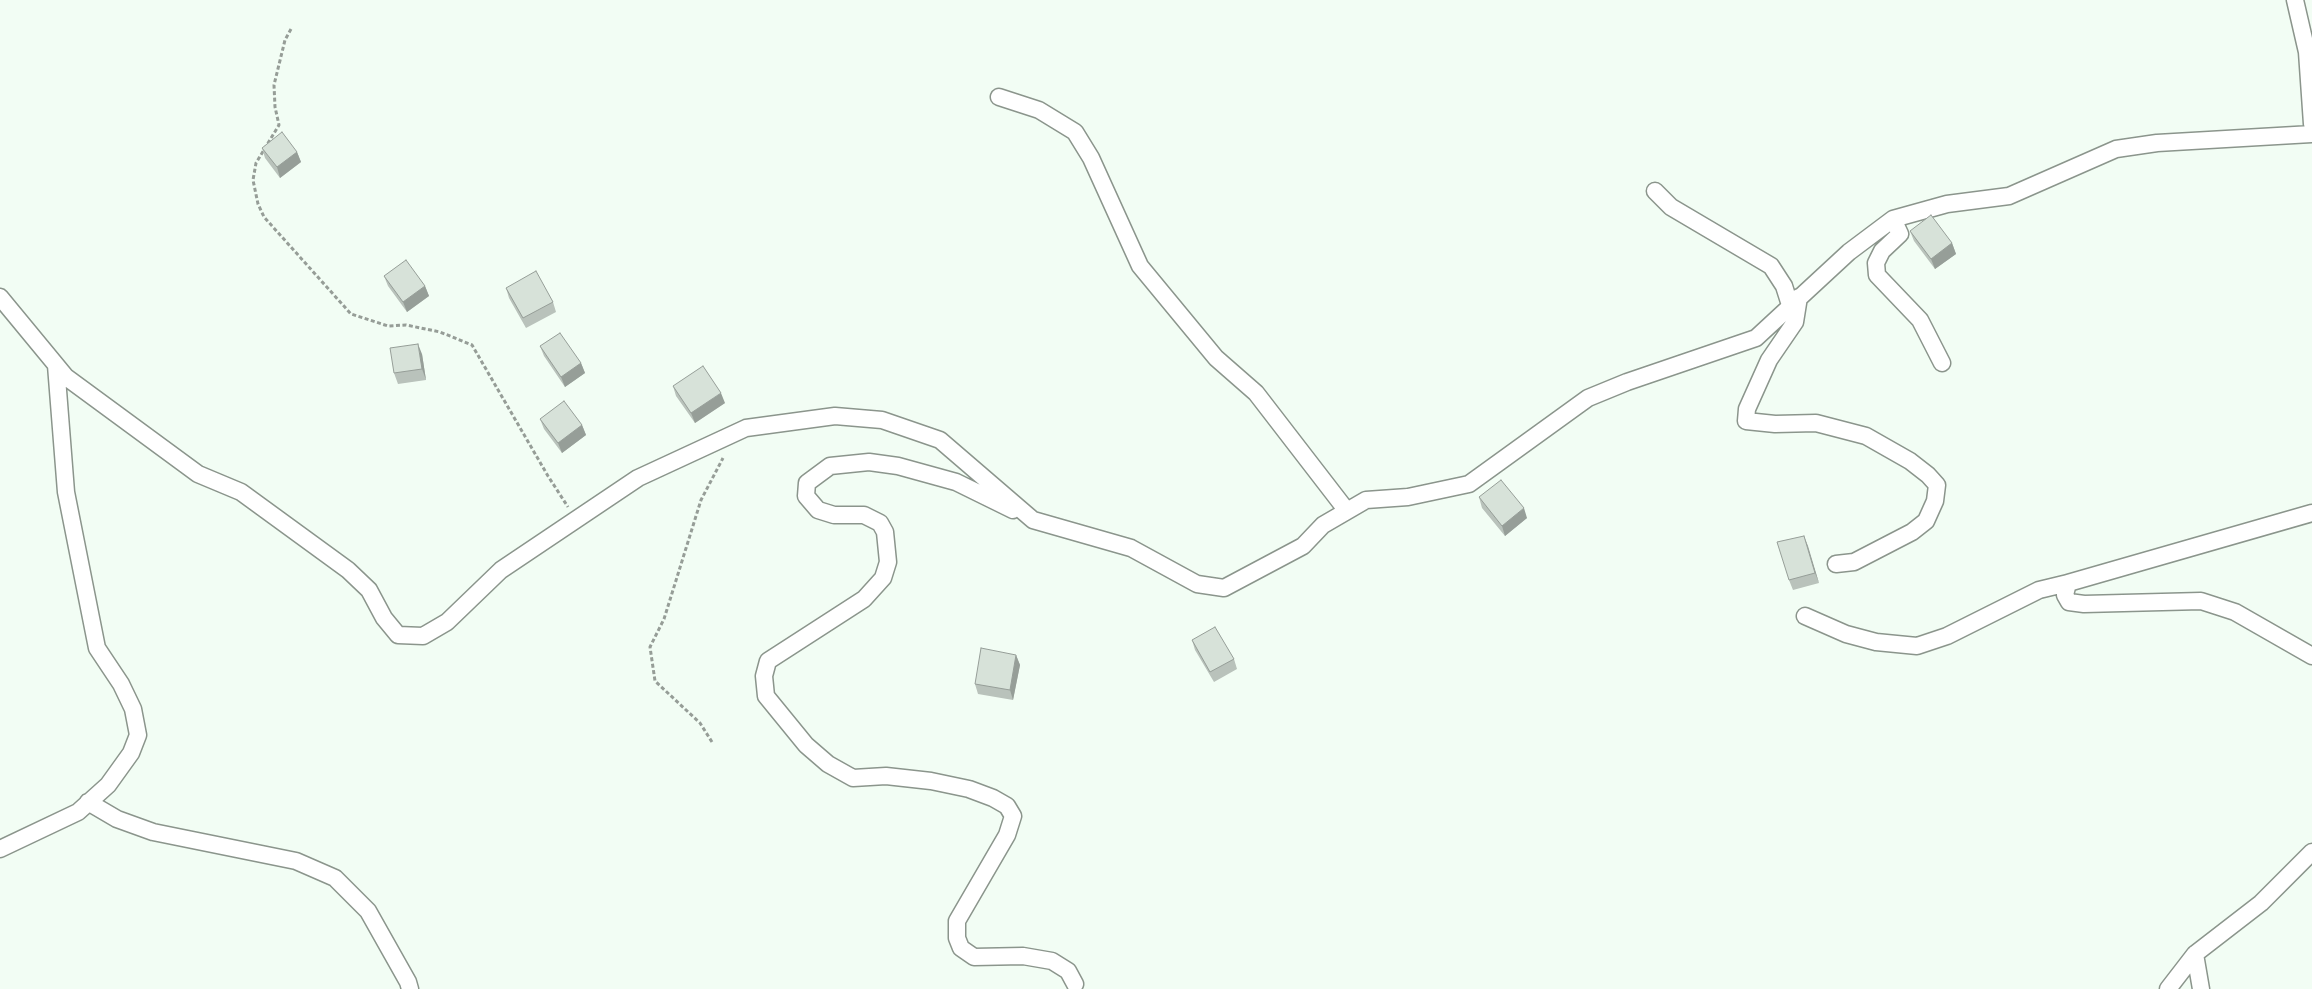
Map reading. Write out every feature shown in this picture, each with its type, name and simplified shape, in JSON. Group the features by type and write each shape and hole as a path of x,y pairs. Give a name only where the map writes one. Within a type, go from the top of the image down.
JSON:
{"street":[{"path":"2295,0 2307,52 2312,124"},
{"path":"999,97 1039,110 1075,132 1091,158 1140,266 1216,358 1256,393 1347,511"},
{"path":"1075,984 1068,971 1052,960 1023,956 974,957 961,948 956,938 957,921 1007,834 1013,816 1007,806 993,798 969,790 931,781 886,776 853,778 828,764 806,745 766,696 764,676 768,661 864,600 883,578 888,562 885,532 880,524 864,515 834,515 818,510 806,496 807,484 830,466 869,462 898,466 956,482 1033,520 1131,548 1197,584 1224,588 1303,546 1323,525 1366,500 1408,497 1469,484 1588,398 1627,382 1756,338 1849,252 1893,219 1947,204 2009,196 2116,149 2157,143 2312,134"},
{"path":"1655,191 1671,207 1684,216 1771,266 1795,301 1795,322 1769,360 1747,409 1746,421 1775,424 1816,423 1866,436 1910,462 1938,485 1935,501 1926,521 1912,532 1854,562 1836,564"},
{"path":"1893,219 1900,234 1882,251 1876,263 1877,275 1920,320 1942,363"},
{"path":"0,297 66,377 198,474 241,492 348,570 369,590 384,618 398,635 423,636 447,622 501,570 638,478 746,428 835,416 882,420 940,440 1033,520"},
{"path":"0,848 78,812 108,785 131,752 138,735 133,709 121,684 97,648 66,492 56,365"},
{"path":"1805,616 1846,634 1876,642 1917,646 1947,636 2039,590 2312,513"},
{"path":"2068,583 2065,596 2069,602 2084,604 2201,601 2235,612 2312,656"},
{"path":"88,802 117,819 153,832 296,861 335,878 368,911 408,982 410,989"},
{"path":"2168,989 2195,954 2261,903 2312,852"},
{"path":"2195,954 2201,989"}],"path":[{"path":"291,29 285,40 274,85 275,107 279,125 256,164 253,180 258,204 264,217 351,314 388,326 406,325 440,332 472,344 548,476 576,520"},
{"path":"712,742 700,723 654,681 650,647 664,620 701,500 725,455"}],"building":[{"path":"282,132 297,152 277,167 262,148"},
{"path":"1931,215 1952,243 1931,259 1910,231"},
{"path":"406,260 425,286 403,302 384,276"},
{"path":"536,271 553,302 523,318 506,288"},
{"path":"560,333 581,363 561,377 540,346"},
{"path":"418,344 422,369 394,373 390,348"},
{"path":"703,366 721,393 691,413 673,386"},
{"path":"564,401 582,425 558,443 540,419"},
{"path":"1501,480 1524,508 1502,526 1479,497"},
{"path":"1804,536 1815,573 1789,580 1777,542"},
{"path":"1215,627 1234,659 1210,672 1192,640"},
{"path":"981,648 1016,655 1010,690 975,684"}]}
